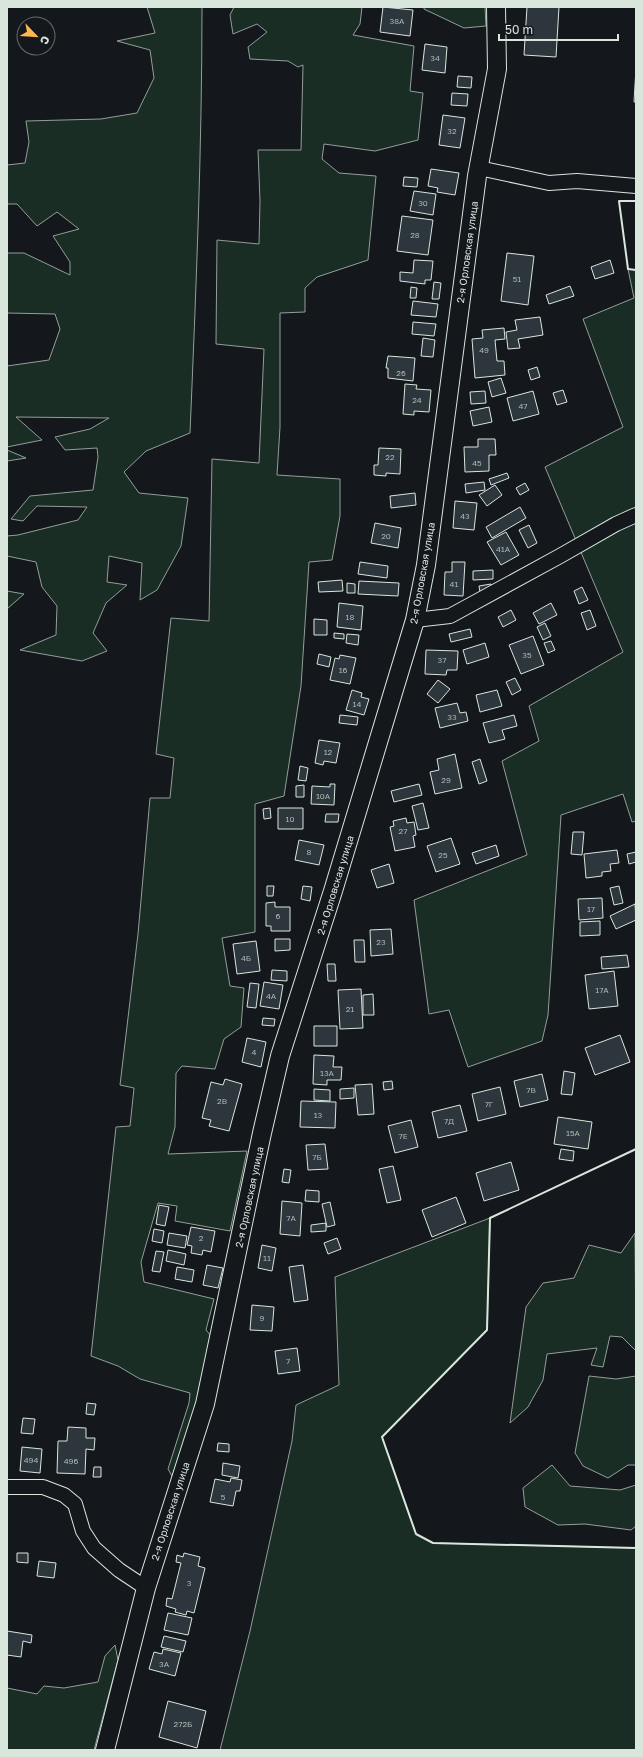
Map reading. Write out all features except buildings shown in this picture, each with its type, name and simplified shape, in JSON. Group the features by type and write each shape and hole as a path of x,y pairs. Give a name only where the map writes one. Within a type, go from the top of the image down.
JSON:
{"street":[{"name":"2-я Орловская улица","path":"105,1750 146,1588 205,1404 280,1056 333,891 415,620 426,564 479,168 498,69 496,7"},
{"path":"479,168 549,183 577,181 636,186"},
{"path":"415,620 450,616 616,524 636,515"},
{"path":"7,1487 43,1487 64,1495 75,1504 83,1531 94,1548 119,1570 146,1588"}],"green space":[{"path":"147,7 202,7 200,167 190,433 146,451 124,472 139,493 188,498 181,546 157,590 140,600 142,563 109,556 107,582 127,585 106,603 93,633 107,651 82,661 20,650 56,635 57,606 42,587 36,562 7,556 7,536 18,535 78,520 87,507 37,506 23,521 11,519 30,496 93,490 98,457 97,448 65,450 55,437 90,429 109,418 16,417 42,440 7,447 7,366 49,360 60,329 55,314 7,313 7,253 24,253 70,275 70,262 53,236 79,229 57,212 37,226 17,204 7,204 7,165 25,163 29,142 26,121 101,119 137,113 154,78 150,50 117,41 155,33"},
{"path":"234,7 362,7 360,24 353,35 414,46 410,91 423,93 418,140 375,151 324,144 322,159 339,173 376,176 368,260 317,277 305,288 305,312 280,313 280,427 277,475 340,479 340,516 332,560 309,562 301,686 284,796 255,804 255,932 222,938 230,986 244,988 241,1027 224,1039 215,1069 182,1066 176,1073 175,1127 168,1154 247,1151 230,1231 175,1221 177,1206 158,1203 141,1262 144,1282 214,1299 206,1330 212,1337 199,1405 172,1476 168,1469 189,1403 190,1393 140,1379 118,1366 91,1356 116,1127 130,1126 134,1088 120,1085 138,934 150,798 170,798 174,758 156,754 171,618 209,621 212,459 259,463 264,349 216,344 217,240 259,244 260,201 258,150 301,150 303,65 298,67 288,61 250,59 248,47 267,32 257,24 233,34 230,15"},
{"path":"424,7 485,7 486,26 464,28 424,9"},
{"path":"628,269 636,270 636,821 632,822 623,794 561,815 548,1015 542,1041 468,1067 449,1010 429,1014 414,900 527,855 502,761 539,741 529,706 623,652 545,467 623,427 583,319 634,298"},
{"path":"7,450 26,458 7,461"},
{"path":"7,591 24,594 7,609"},
{"path":"490,1218 487,1330 382,1437 416,1534 433,1543 636,1548 636,1750 220,1750 250,1631 292,1441 296,1405 339,1385 335,1277"},
{"path":"635,1233 636,1351 622,1337 610,1336 603,1367 591,1365 597,1348 547,1354 543,1380 528,1407 510,1423 526,1307 543,1283 574,1278 589,1245 621,1253"},
{"path":"589,1376 616,1379 636,1376 636,1465 628,1465 608,1478 583,1466 575,1453"},
{"path":"552,1465 570,1486 620,1490 636,1485 636,1526 631,1530 585,1524 558,1525 525,1507 523,1488"},
{"path":"115,1645 118,1660 94,1750 7,1750 7,1688 37,1694 44,1686 64,1688 98,1682 105,1656"}],"wall":[{"path":"636,201 619,201 628,269 636,270"},
{"path":"636,1149 490,1218 487,1330 382,1437 416,1534 433,1543 636,1548"}]}
